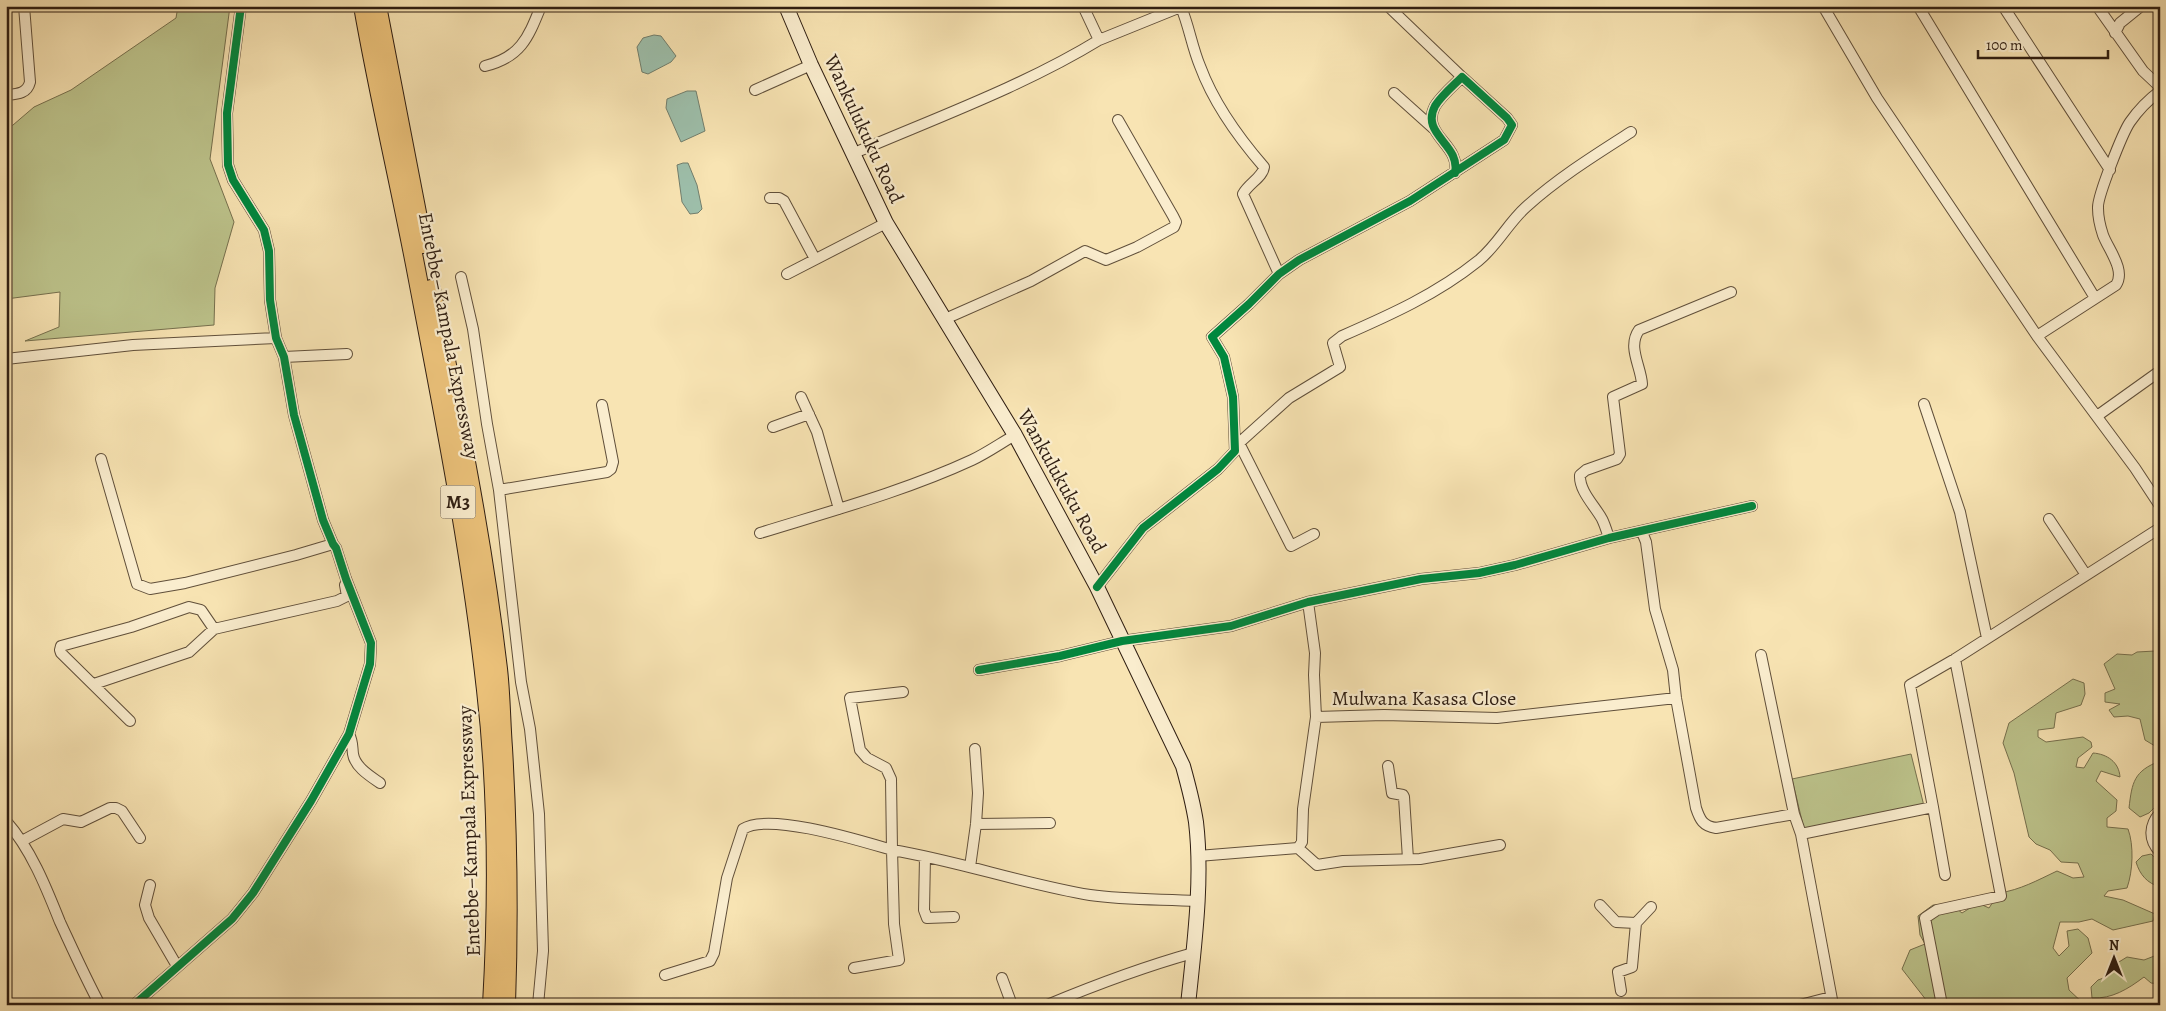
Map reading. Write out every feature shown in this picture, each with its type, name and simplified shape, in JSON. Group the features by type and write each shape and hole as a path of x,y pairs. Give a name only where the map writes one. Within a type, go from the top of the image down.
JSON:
{"highway":[{"name":"Entebbe–Kampala Expressway","path":"363,6 418,281 469,558 486,691 493,774 496,936 492,1005"},
{"name":"Entebbe–Kampala Expressway","path":"378,6 461,440 484,573 498,670 507,816 508,939 506,1005"}],"main road":[{"name":"Wankulukuku Road","path":"786,6 852,154 886,223 1015,435 1097,587 1183,766 1193,806 1198,856 1197,901 1188,1005"}],"street":[{"path":"6,95 24,92 30,82 24,6"},
{"path":"134,1005 241,908 311,801 349,734 367,676 371,643 336,548 323,520 294,415 284,357 276,338 270,300 269,251 264,230 233,180 228,165 227,114 241,6"},
{"path":"485,66 504,60 516,53 526,41 541,6"},
{"path":"1083,6 1099,40"},
{"path":"1823,6 1877,98 2037,336 2097,416 2160,506"},
{"path":"1918,6 2095,298"},
{"path":"2003,6 2110,170"},
{"path":"2097,6 2147,76 2160,87"},
{"path":"2115,33 2120,23 2141,6"},
{"path":"852,154 966,106 1077,54 1099,40 1182,7 1200,66 1215,98 1240,140 1264,167 1263,172 1246,188 1243,194 1279,274"},
{"path":"1314,534 1291,546 1237,447 1232,397 1224,357 1212,337 1279,274 1299,260 1396,210 1455,173 1504,140 1512,125 1487,98 1462,77 1391,9"},
{"path":"755,90 811,65"},
{"path":"1433,128 1432,118 1435,107 1462,77"},
{"path":"2037,336 2116,285 2118,270 2099,224 2097,206 2100,191 2128,124 2143,104 2160,91"},
{"path":"1394,93 1433,128 1454,155 1457,165 1455,173"},
{"path":"945,319 1030,281 1086,251 1106,260 1137,247 1174,227 1176,222 1173,216 1118,120"},
{"path":"1097,587 1142,528 1218,469 1237,447 1289,398 1340,367 1334,343 1342,336 1407,307 1462,273 1480,260 1525,208 1591,158 1631,132"},
{"path":"770,198 784,200 815,259"},
{"path":"787,274 886,223"},
{"path":"461,277 473,329 486,424 499,490 521,682 530,728 539,814 543,951 538,1005"},
{"path":"1610,538 1602,518 1586,494 1580,475 1586,470 1617,459 1620,454 1613,397 1642,384 1633,344 1634,336 1639,330 1731,292"},
{"path":"6,359 133,345 276,338"},
{"path":"284,357 347,354"},
{"path":"2097,416 2160,371"},
{"path":"801,397 817,432 839,509"},
{"path":"1924,404 1960,512 1987,638"},
{"path":"499,490 607,472 613,462 602,405"},
{"path":"773,427 809,414"},
{"path":"760,533 839,509 935,476 974,459 1015,435"},
{"path":"102,459 137,584 150,589 185,583 333,544"},
{"path":"979,670 1060,656 1122,641 1231,626 1308,602 1421,579 1479,573 1516,565 1610,538 1752,506"},
{"path":"2049,519 2086,575"},
{"path":"1945,875 1910,685 1956,659 2160,528"},
{"path":"1642,532 1646,542 1655,609 1673,670 1676,698 1696,808 1700,820 1706,826 1716,828 1794,814"},
{"path":"94,684 189,652 214,629 337,602 347,596 346,579"},
{"path":"1308,602 1315,653 1316,717"},
{"path":"130,721 62,653 60,650 62,646 131,627 189,607 200,610 214,629"},
{"path":"1761,655 1794,814 1801,834 1832,1001 1800,1005"},
{"path":"1942,1005 1925,918 1937,910 2001,896 1956,659"},
{"path":"854,968 899,960 894,924 891,779 886,768 867,758 860,750 850,698 904,692"},
{"name":"Mulwana Kasasa Close","path":"1298,848 1302,842 1303,809 1316,717 1384,715 1497,718 1676,698"},
{"path":"349,734 353,743 355,760 366,774 380,783"},
{"path":"970,867 978,793 975,749"},
{"path":"1388,766 1392,794 1403,795 1408,859"},
{"path":"1801,834 1933,807"},
{"path":"22,841 63,819 81,822 110,808 122,811 140,838"},
{"path":"2160,813 2154,819 2151,829 2152,840 2160,852"},
{"path":"6,821 22,841 46,888 80,968 100,1005"},
{"path":"976,824 1050,822"},
{"path":"665,975 710,961 714,953 727,878 742,829 749,825 776,824 828,832 892,850 970,867 990,874 1090,895 1197,901"},
{"path":"1198,856 1298,848 1317,864 1343,861 1427,858 1500,845"},
{"path":"925,857 924,910 927,918 954,917"},
{"path":"150,885 145,905 149,918 177,966"},
{"path":"1600,905 1616,922 1636,923"},
{"path":"1621,991 1618,972 1632,967 1636,923 1651,907"},
{"path":"1048,1005 1151,965 1193,953"},
{"path":"1002,978 1012,1005"}],"green space":[{"path":"178,6 230,6 210,159 234,222 215,288 214,325 25,341 59,327 60,292 6,299 6,131 34,107 71,90 176,18"},
{"path":"2155,651 2160,659 2160,749 2145,740 2140,719 2128,716 2114,717 2109,710 2120,704 2105,702 2105,693 2115,689 2104,664 2117,654 2132,655 2137,652"},
{"path":"2073,679 2084,683 2085,694 2081,705 2056,713 2054,728 2038,730 2038,737 2046,742 2083,737 2091,742 2092,747 2078,758 2076,767 2084,768 2093,753 2103,755 2115,763 2120,777 2101,771 2096,781 2117,800 2116,811 2107,818 2107,827 2128,829 2132,850 2132,866 2127,888 2108,891 2104,896 2123,900 2155,914 2153,921 2113,930 2092,919 2079,922 2060,922 2053,948 2059,956 2069,946 2067,931 2078,929 2088,938 2092,953 2067,978 2069,990 2085,1005 1930,1005 1902,969 1910,950 1925,944 1920,935 1918,916 1933,905 1952,905 1962,913 1978,903 1989,908 1999,893 2022,887 2057,871 2073,878 2084,877 2078,863 2061,862 2050,850 2036,844 2029,837 2014,773 2003,743 2009,723"},
{"path":"1911,754 1924,806 1804,829 1792,779"},
{"path":"2160,761 2160,802 2149,813 2140,817 2129,808 2133,784 2140,773"},
{"path":"2151,854 2160,863 2160,887 2145,878 2136,862 2142,856"},
{"path":"2157,955 2160,956 2160,984 2151,983 2144,977 2113,995 2092,998 2091,987 2098,980 2109,976 2114,965 2127,957 2144,960"}],"shaded area":[{"path":"654,35 661,36 676,56 671,62 648,74 642,72 637,47 643,38"},
{"path":"687,91 696,91 705,131 681,142 666,108 667,99"},
{"path":"688,163 697,185 702,209 698,213 690,214 682,202 677,165"}],"cycle path":[{"path":"134,1005 232,919 253,893 311,801 349,734 370,664 371,643 336,548 323,520 294,415 284,357 276,338 270,300 269,251 264,230 233,180 228,165 227,113 241,6"},
{"path":"1097,587 1143,528 1218,469 1235,451 1233,397 1224,357 1212,337 1279,274 1299,260 1410,201 1504,140 1512,125 1507,118 1462,77 1444,94 1435,106 1432,116 1436,132 1452,154 1455,163 1455,173"},
{"path":"979,670 1060,656 1122,641 1231,626 1308,602 1421,579 1479,573 1515,565 1609,538 1752,506"}]}
